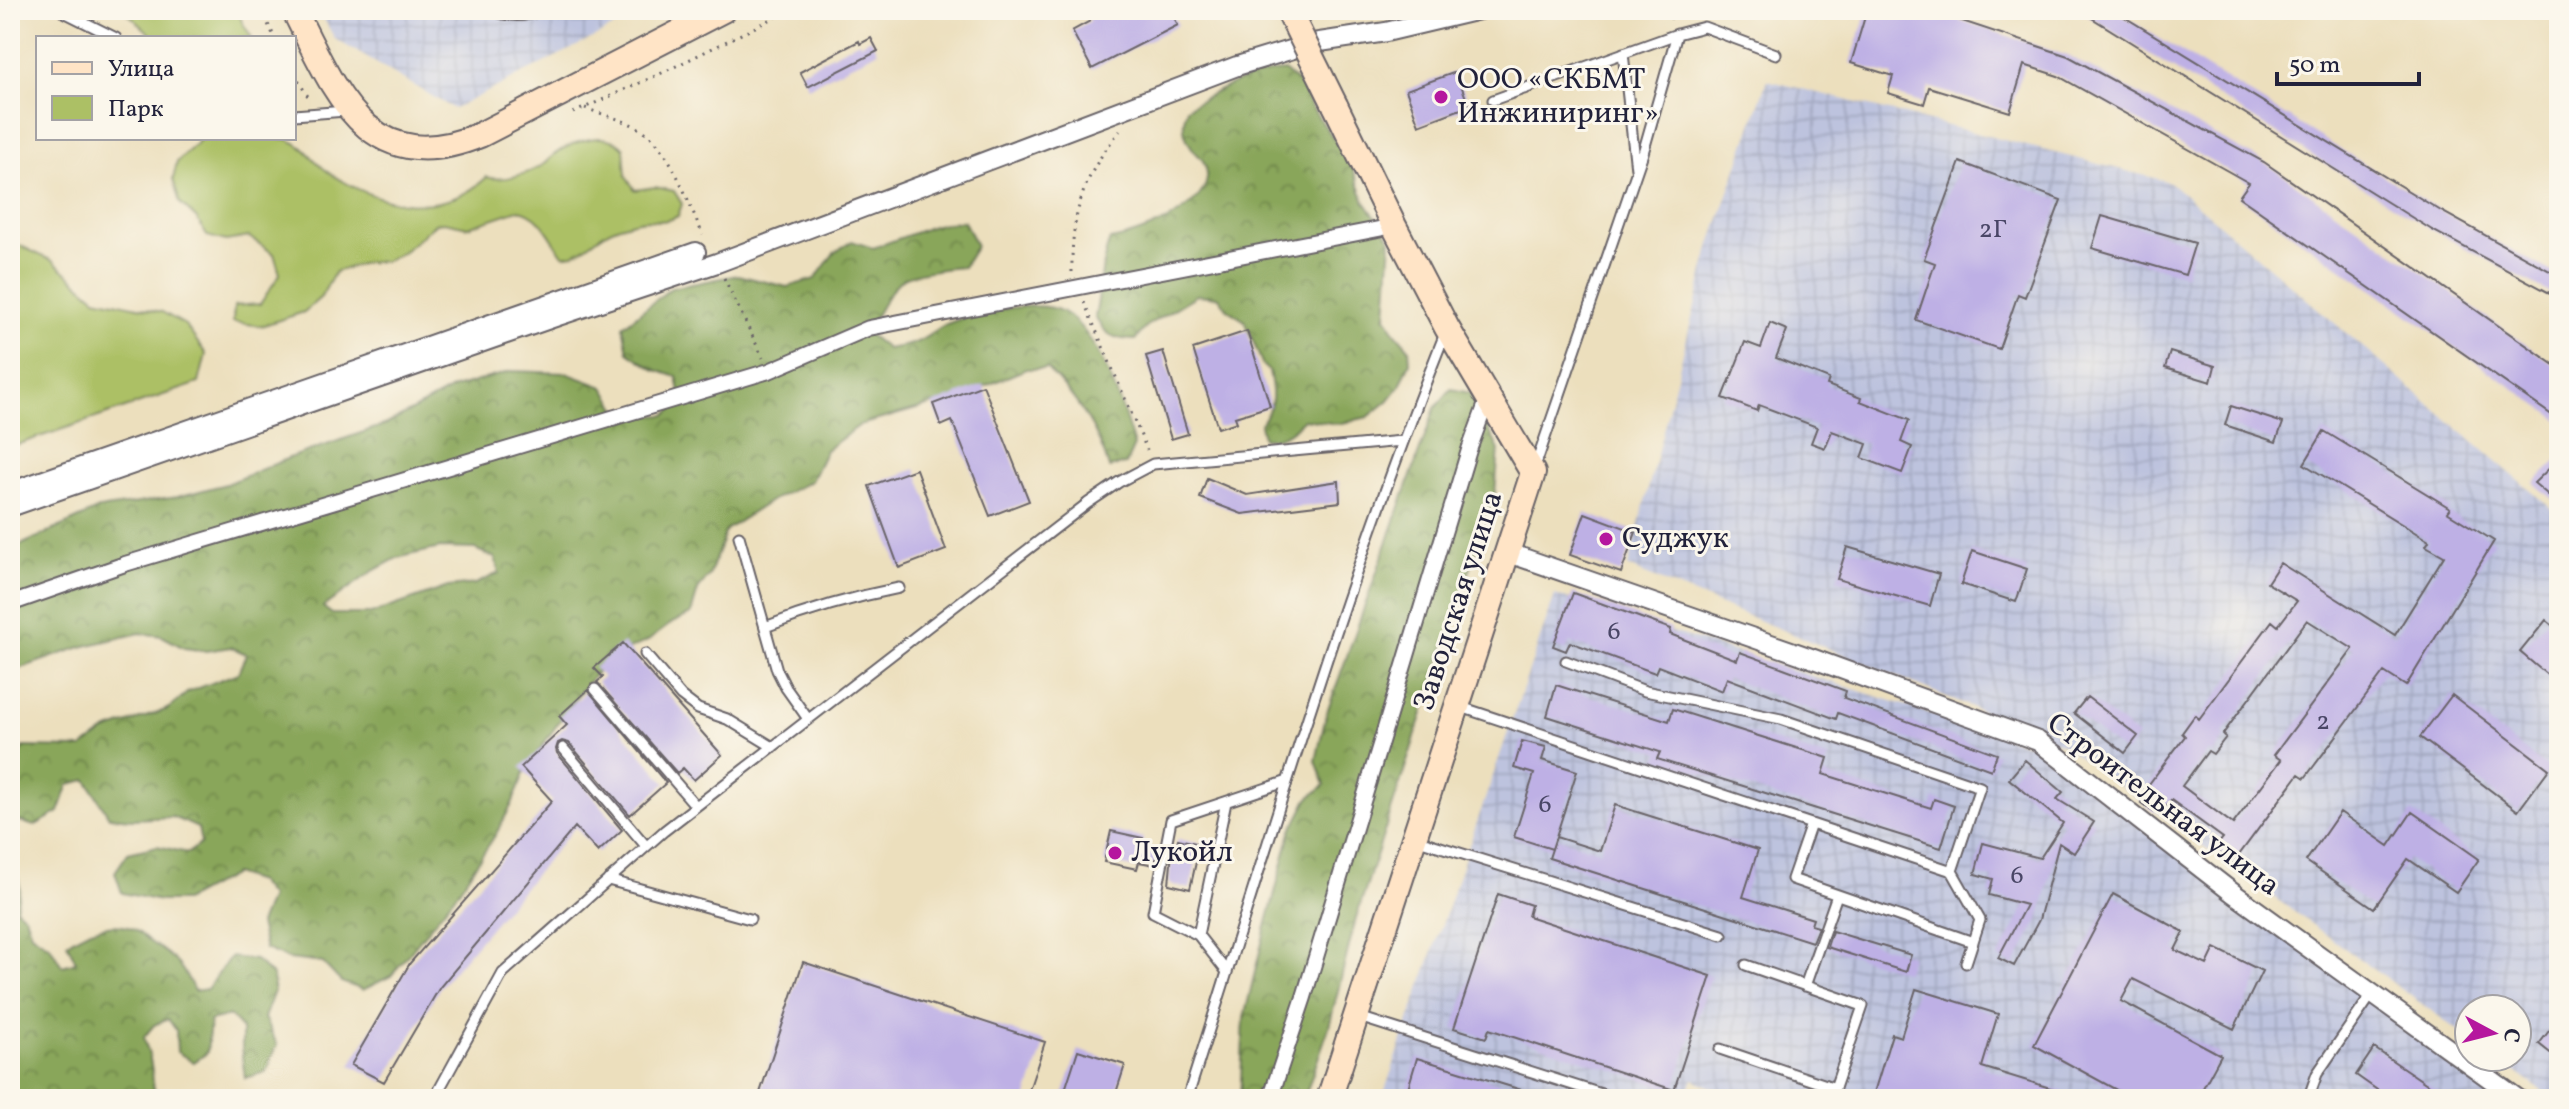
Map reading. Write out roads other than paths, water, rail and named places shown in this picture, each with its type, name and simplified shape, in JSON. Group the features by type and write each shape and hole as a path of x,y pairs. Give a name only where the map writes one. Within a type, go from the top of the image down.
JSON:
{"main road":[{"path":"294,10 328,77 350,110 373,132 411,148 432,149 455,146 480,135 723,10"},
{"name":"Заводская улица","path":"1288,10 1447,328 1533,473 1329,1099"}],"street":[{"path":"10,507 717,263 1237,66 1313,43 1386,32 1479,10"},
{"path":"10,604 125,564 769,371 869,328 1394,226"},
{"path":"10,492 696,252"},
{"path":"358,371 427,349 558,316"},
{"path":"1270,1099 1304,997 1469,450 1488,398"},
{"name":"Строительная улица","path":"1509,553 2038,741 2233,893 2518,1099"}],"lane":[{"path":"60,10 112,36"},
{"path":"491,10 509,16 524,16 541,10"},
{"path":"1493,100 1704,27 1776,54"},
{"path":"1533,473 1636,173 1677,34"},
{"path":"1623,53 1636,173"},
{"path":"296,115 350,110"},
{"path":"1187,1099 1285,782 1402,441 1447,328"},
{"path":"434,1099 503,973 646,846 1088,503 1153,464 1402,441"},
{"path":"739,536 777,670 808,719"},
{"path":"765,627 833,603 899,588"},
{"path":"645,654 681,696 698,709 727,719 773,747"},
{"path":"1566,661 1645,691 1781,719 1980,787 1952,871"},
{"path":"595,689 696,806"},
{"path":"1458,706 1952,871 1980,920 1966,963"},
{"path":"563,748 646,846"},
{"path":"1227,972 1198,935 1153,912 1171,820 1285,782"},
{"path":"1198,935 1226,802"},
{"path":"1811,824 1792,879 1973,942"},
{"path":"1415,839 1722,935"},
{"path":"608,880 750,919"},
{"path":"1805,986 1837,895"},
{"path":"1720,1049 1835,1088 1863,1006 1746,965"},
{"path":"2308,1099 2317,1074 2372,994"},
{"path":"1356,1016 1617,1099"}],"place":[{"name":"ООО «СКБМТ Инжиниринг»","path":"1441,97"},
{"name":"Суджук","path":"1606,539"},
{"name":"Лукойл","path":"1115,853"}]}
